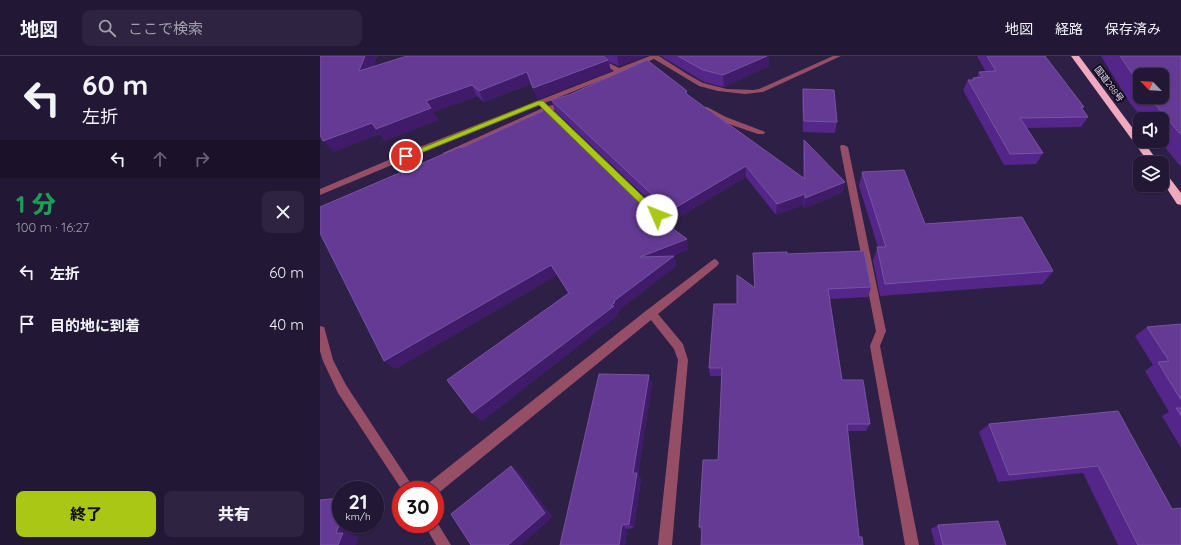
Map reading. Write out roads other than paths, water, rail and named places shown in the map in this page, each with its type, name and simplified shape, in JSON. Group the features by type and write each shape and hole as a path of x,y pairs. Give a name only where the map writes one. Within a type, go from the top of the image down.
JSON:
{"highway":[{"name":"国道288号","path":"1075,56 1149,156"},
{"path":"1169,184 1181,201"}],"street":[{"path":"574,56 607,64 619,71"},
{"path":"320,192 420,150 656,56 696,82 719,89 749,93 761,91 838,56"},
{"path":"630,75 650,66"},
{"path":"540,103 550,112"},
{"path":"440,156 569,103"},
{"path":"698,104 723,119 761,132"},
{"path":"844,146 881,331 875,346 912,545"},
{"path":"442,481 714,263"},
{"path":"652,313 679,347 683,360 665,545"},
{"path":"320,330 328,361 342,389 403,481"},
{"path":"437,533 444,545"}]}
